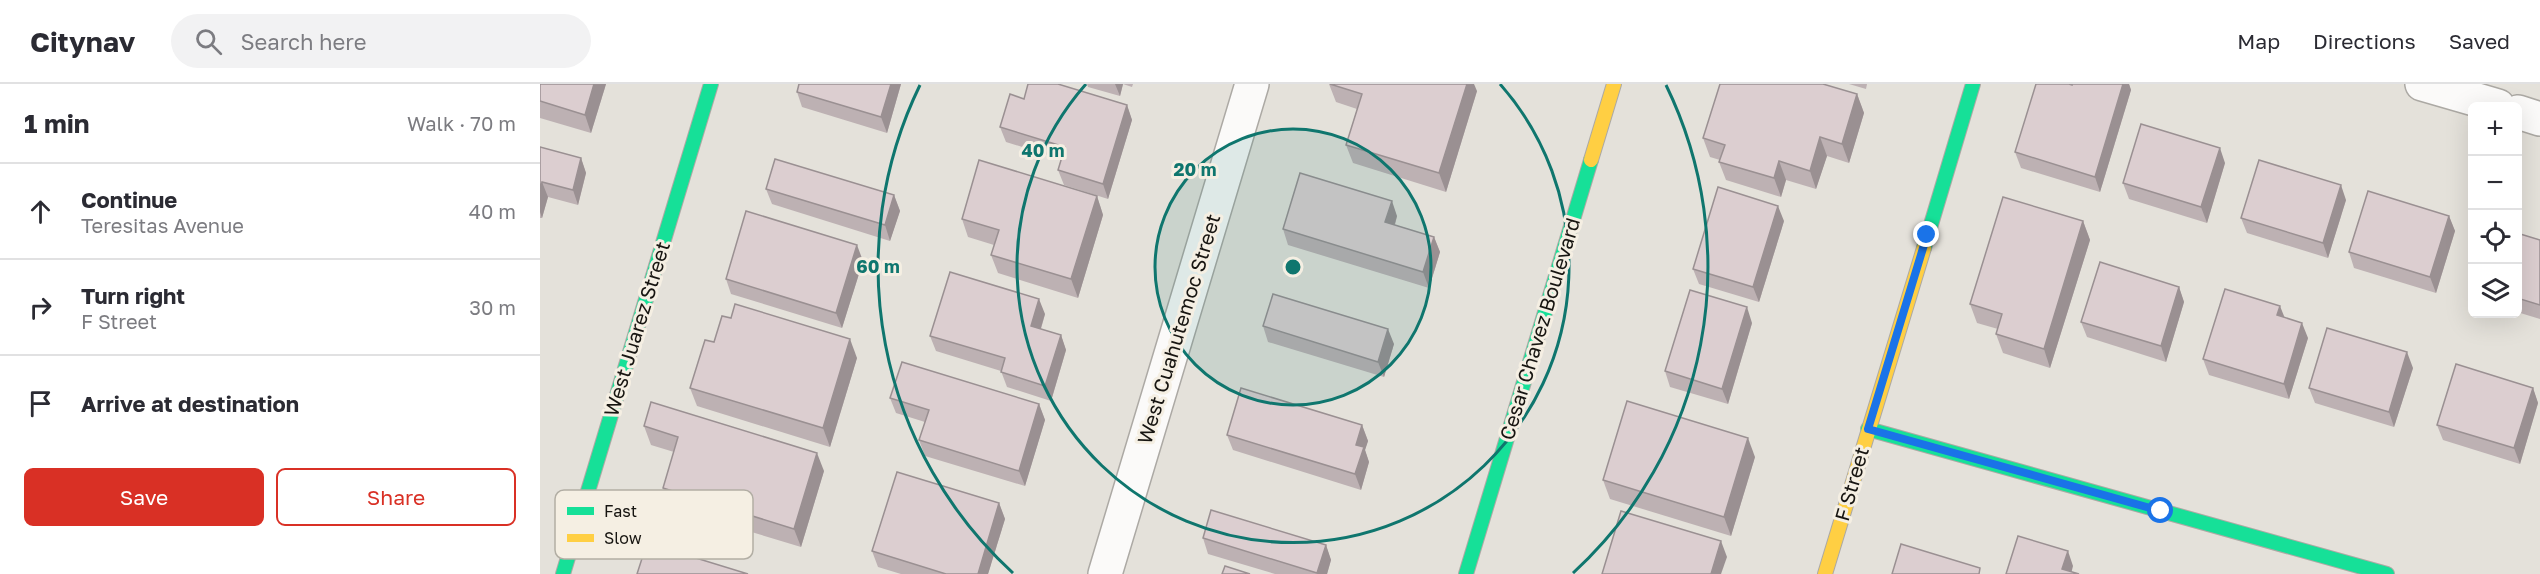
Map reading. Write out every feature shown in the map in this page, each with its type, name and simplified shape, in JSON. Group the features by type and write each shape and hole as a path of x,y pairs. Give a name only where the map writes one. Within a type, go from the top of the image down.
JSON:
{"street":[{"name":"West Juarez Street","path":"588,490 711,84"},
{"name":"West Cuahutemoc Street","path":"1105,574 1252,84"},
{"name":"Cesar Chavez Boulevard","path":"1466,574 1614,84"},
{"name":"F Street","path":"1826,574 1972,84"},
{"path":"2422,84 2484,102"},
{"path":"2522,114 2540,119"},
{"path":"1868,429 2387,574"},
{"name":"West Juarez Street","path":"563,574 568,559"}],"building":[{"path":"540,84 594,84 585,115 540,101"},
{"path":"799,84 891,84 881,117 797,92"},
{"path":"1028,84 1058,84 1127,105 1103,184 1058,170 1065,147 1000,127 1010,94 1024,99"},
{"path":"1330,84 1467,84 1439,173 1346,145 1362,94"},
{"path":"1720,84 1823,84 1857,94 1842,144 1820,137 1810,171 1779,161 1774,178 1719,162 1725,145 1703,138"},
{"path":"2036,84 2123,84 2095,177 2015,152"},
{"path":"2141,124 2220,148 2201,207 2123,183"},
{"path":"540,147 581,158 573,190 542,182 540,190"},
{"path":"775,159 894,195 885,225 766,189"},
{"path":"979,160 1097,196 1071,279 991,255 999,230 962,219"},
{"path":"2259,160 2341,185 2323,243 2241,218"},
{"path":"1300,173 1392,201 1385,222 1434,237 1423,272 1283,229"},
{"path":"1718,187 1778,206 1753,287 1693,269"},
{"path":"2368,191 2449,216 2430,277 2349,252"},
{"path":"2003,197 2083,221 2044,349 1996,334 2002,314 1970,304"},
{"path":"746,211 857,245 836,313 726,279"},
{"path":"2522,235 2540,240 2540,305 2522,300"},
{"path":"2100,262 2179,287 2161,346 2081,322"},
{"path":"950,272 1039,299 1031,326 1061,335 1045,386 1001,372 1005,358 930,336"},
{"path":"2225,289 2280,306 2277,315 2302,323 2284,384 2203,359"},
{"path":"1690,290 1747,307 1722,389 1665,371"},
{"path":"1273,294 1388,329 1378,362 1263,326"},
{"path":"735,304 850,339 823,428 690,388 705,340 714,342 722,316 731,318"},
{"path":"2327,328 2407,352 2389,412 2309,388"},
{"path":"902,362 1039,404 1019,471 919,440 929,410 890,398"},
{"path":"2456,364 2533,388 2514,448 2437,425"},
{"path":"1241,388 1362,425 1356,445 1364,447 1355,474 1227,435"},
{"path":"1627,401 1748,438 1724,517 1603,480"},
{"path":"651,402 817,453 794,529 753,516 753,490 669,490 663,488 678,437 644,426"},
{"path":"897,472 999,503 978,574 946,574 872,551"},
{"path":"1211,510 1326,545 1317,573 1203,538"},
{"path":"1621,511 1721,541 1711,574 1602,574"},
{"path":"2018,536 2068,551 2062,569 2079,574 2006,574"},
{"path":"1901,544 1980,568 1979,574 1892,574"},
{"path":"642,559 699,559 748,574 637,574"},
{"path":"1225,566 1250,574 1222,574"}],"traffic: fast":[{"path":"588,490 711,84"},
{"path":"1924,248 1973,84"},
{"path":"1466,574 1591,160"},
{"path":"1868,429 2387,574"},
{"path":"563,574 568,559"}],"traffic: slow":[{"path":"1591,160 1614,84"},
{"path":"1825,574 1924,248"}],"route":[{"path":"1927,235 1868,429 2161,511"}]}
